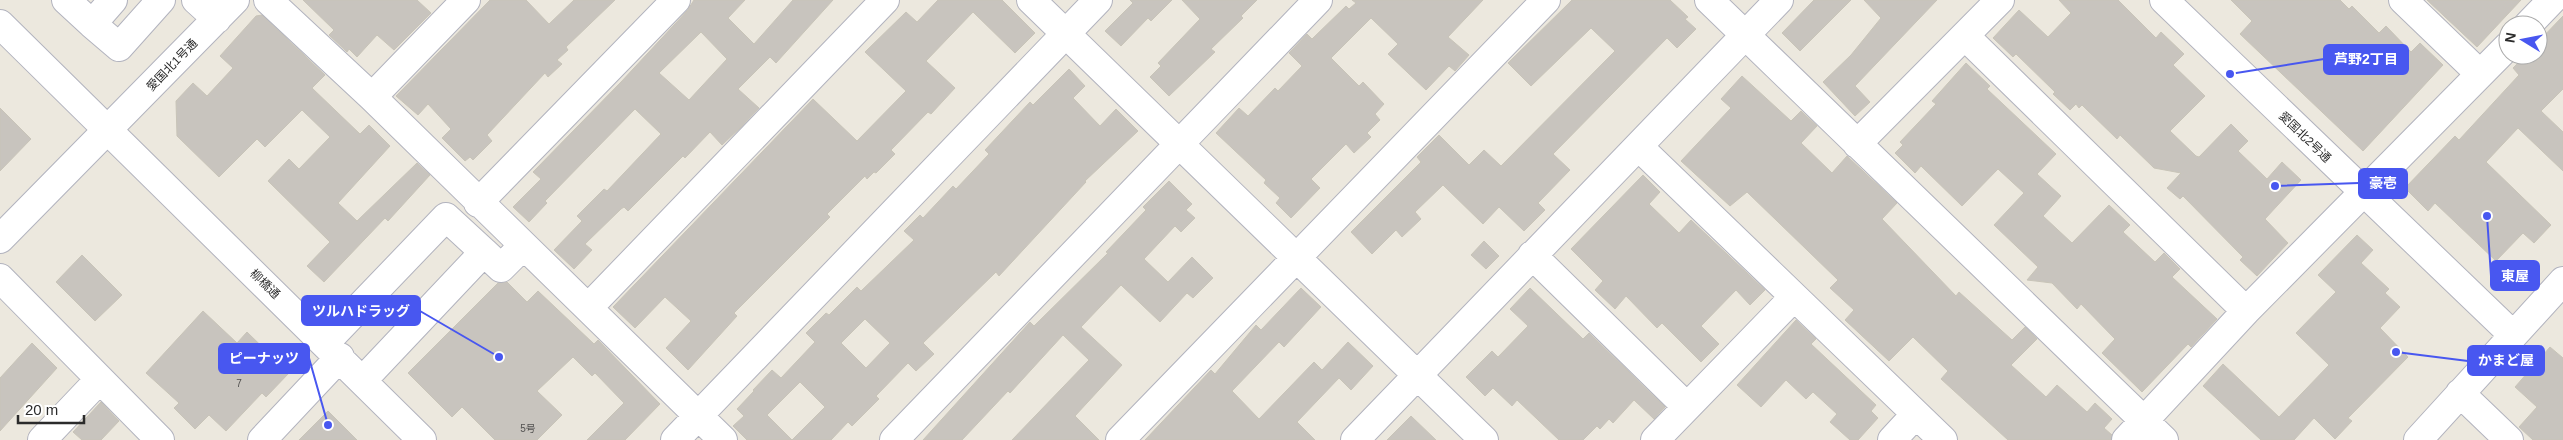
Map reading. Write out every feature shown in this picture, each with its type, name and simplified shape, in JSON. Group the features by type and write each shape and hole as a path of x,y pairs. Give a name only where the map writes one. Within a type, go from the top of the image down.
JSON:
{"street":[{"path":"66,0 119,48 161,0"},
{"path":"92,24 114,0"},
{"path":"196,0 226,10"},
{"path":"268,0 372,96 478,203 722,440"},
{"path":"372,96 466,0"},
{"path":"478,203 676,0"},
{"path":"588,308 885,0"},
{"path":"1031,0 1484,440"},
{"path":"674,440 1065,32 1098,0"},
{"path":"894,440 1318,0"},
{"path":"1120,440 1546,0"},
{"path":"1709,0 1857,144 2135,431 2164,440"},
{"path":"1355,440 1779,0"},
{"path":"1857,144 2000,0"},
{"name":"愛国北2号通","path":"2164,0 2513,335"},
{"path":"2403,0 2480,74"},
{"path":"2538,15 2552,0"},
{"name":"愛国北1号通","path":"0,239 226,10"},
{"name":"柳橋通","path":"0,24 333,350 421,440"},
{"path":"1965,36 2246,312"},
{"path":"2135,431 2246,312 2498,56"},
{"path":"1639,147 1943,440"},
{"path":"262,440 333,350 446,217 501,268 523,246"},
{"path":"363,380 484,252"},
{"path":"1532,255 1687,407"},
{"path":"0,278 160,440"},
{"path":"2418,440 2513,335 2559,293"},
{"path":"1656,440 1794,297"},
{"path":"42,440 99,380"},
{"path":"2460,393 2509,440"},
{"path":"1892,440 1916,414"}],"building":[{"path":"303,0 417,0 431,13 394,50 377,35 357,57 349,49 347,52 329,35 334,30"},
{"path":"490,0 526,0 549,24 574,0 615,0 566,47 568,50 557,60 562,64 548,77 545,73 487,135 492,141 473,160 470,157 465,161 442,138 451,129 428,104 418,115 396,96"},
{"path":"694,0 745,0 728,18 754,44 793,0 833,0 776,63 770,57 738,89 759,108 740,128 722,145 710,132 628,211 624,207 621,209 585,244 592,250 574,269 554,250 582,221 577,216 604,189 607,191 661,134 635,109 545,201 547,203 529,222 513,207 541,179 533,172 687,11","holes":["701,32 727,59 689,100 659,73"]},
{"path":"938,0 1002,0 1035,33 1015,53 973,12 926,61 955,88 931,114 928,112 891,150 895,154 876,173 874,172 867,179 865,176 827,214 830,217 734,313 737,316 688,370 666,348 691,321 665,297 635,328 613,307 813,99 857,141 906,91 865,52 906,12 917,22"},
{"path":"1130,0 1172,0 1151,21 1148,18 1121,46 1105,31 1133,3"},
{"path":"1182,0 1257,0 1241,16 1243,18 1211,49 1215,52 1169,96 1150,77 1161,66 1158,63 1200,19"},
{"path":"1352,0 1483,0 1448,37 1469,55 1455,71 1449,66 1426,90 1388,54 1398,44 1371,18 1331,58 1359,86 1363,82 1384,104 1375,114 1380,120 1367,133 1371,137 1354,153 1346,144 1311,179 1320,188 1291,218 1276,203 1280,198 1264,183 1266,180 1216,133 1239,108 1248,116 1275,88 1278,91 1302,66 1289,53 1307,34 1312,39 1346,6 1349,9 1356,3"},
{"path":"1572,0 1670,0 1688,17 1685,19 1696,29 1677,48 1667,38 1553,154 1570,170 1538,203 1545,210 1524,231 1499,207 1483,224 1443,185 1415,212 1421,219 1402,237 1396,230 1372,254 1351,232 1421,162 1417,157 1439,135 1469,165 1484,150 1501,166 1615,51 1591,28 1531,86 1508,63"},
{"path":"1814,0 1851,0 1800,51 1782,33"},
{"path":"1864,0 1937,0 1855,86 1870,102 1855,116 1823,82 1851,55 1881,18"},
{"path":"2059,0 2118,0 2156,38 2161,32 2184,54 2173,65 2205,96 2170,131 2196,156 2199,157 2231,124 2248,141 2238,151 2267,179 2282,162 2301,180 2265,219 2288,243 2257,276 2240,260 2243,257 2183,196 2180,199 2167,188 2181,173 2154,168 2120,135 2117,139 2082,105 2079,108 2076,104 2070,110 2053,94 2055,92 2016,54 2013,57 1993,38 2019,10 2048,37 2071,13"},
{"path":"2231,0 2340,0 2349,9 2352,6 2379,33 2386,26 2411,52 2420,43 2443,65 2363,151 2240,34 2252,21"},
{"path":"2427,0 2521,0 2507,15 2498,15 2498,25 2477,47"},
{"path":"262,15 325,75 312,88 360,134 369,125 390,146 338,203 357,221 417,163 430,175 388,221 385,218 324,282 307,266 330,242 268,181 289,159 299,169 330,137 302,110 265,147 257,139 219,177 177,136 176,101 193,83 207,96 233,68 220,56 256,16"},
{"path":"2563,16 2563,89 2541,111 2563,132 2563,171 2518,128 2486,162 2551,225 2534,243 2523,233 2496,261 2435,203 2428,211 2405,188 2455,136 2459,140 2519,75 2513,68 2516,65 2548,65 2548,32"},
{"path":"1966,63 1990,86 1987,89 2056,154 2037,174 2061,196 2043,216 2072,243 2109,205 2130,225 2123,232 2155,262 2164,253 2180,269 2172,277 2217,319 2191,347 2188,344 2142,392 2102,353 2115,339 2081,304 2077,309 2052,283 2027,280 2038,267 1994,225 2024,193 1998,169 1962,206 1921,166 1915,173 1895,153 1903,145 1900,142 1936,104 1932,101"},
{"path":"1069,69 1085,86 1073,98 1100,126 1116,109 1138,131 1085,181 999,276 996,272 923,343 934,354 916,371 908,363 876,396 879,399 852,426 848,422 831,440 792,440 747,440 733,426 744,416 737,409 753,390 772,370 781,378 815,342 806,333 826,313 829,315 857,287 861,291 914,240 904,231 920,215 923,218 953,186 956,189 989,154 985,150 1030,102 1033,105","holes":["865,319 890,343 866,368 841,343","800,382 825,407 792,440 767,415"]},
{"path":"1742,76 1791,121 1801,111 1817,126 1801,143 1832,173 1847,156 1897,203 1882,219 1956,296 1959,292 2012,340 2025,327 2037,339 2011,365 2046,397 2057,385 2087,412 2095,403 2112,419 2104,428 2112,435 2111,440 2008,440 1941,379 1948,371 1913,337 1889,361 1845,320 1854,310 1830,288 1838,280 1747,192 1730,206 1681,161 1731,108 1721,99"},
{"path":"0,108 31,139 0,171"},
{"path":"1643,175 1660,192 1649,204 1679,233 1691,220 1765,290 1750,305 1736,290 1701,326 1719,344 1701,362 1662,323 1657,328 1626,296 1615,309 1595,290 1603,281 1571,249"},
{"path":"1169,181 1192,204 1186,210 1195,218 1181,232 1175,226 1144,259 1168,282 1192,257 1213,278 1193,298 1187,293 1160,322 1121,285 1081,327 1122,365 1075,416 1099,440 1012,440 1089,360 1063,335 1010,393 1008,391 962,440 923,440 1030,322 1034,326 1108,253 1106,252 1146,210 1143,207"},
{"path":"2357,235 2373,250 2361,263 2389,289 2385,293 2400,307 2380,328 2408,357 2348,418 2352,421 2335,439 2314,418 2294,440 2261,440 2203,386 2223,364 2279,417 2329,365 2296,333 2336,292 2318,275"},
{"path":"1484,241 1499,256 1486,269 1471,255"},
{"path":"82,255 122,295 95,321 56,282"},
{"path":"507,282 527,302 538,291 594,344 598,340 660,404 625,440 587,440 624,403 595,373 592,376 573,357 537,391 562,415 537,440 495,440 462,407 452,417 408,373 498,283"},
{"path":"1301,288 1321,307 1284,347 1279,342 1232,391 1259,419 1314,362 1322,370 1348,342 1373,366 1351,390 1339,378 1297,422 1315,440 1145,440 1211,370 1215,374 1256,325 1261,330"},
{"path":"1530,288 1583,339 1589,333 1665,407 1654,419 1634,400 1613,423 1609,419 1600,429 1597,426 1583,440 1559,440 1517,400 1512,406 1493,388 1485,396 1466,377 1492,351 1498,357 1528,326 1510,309"},
{"path":"203,311 237,343 247,332 289,373 266,397 262,393 226,431 209,415 195,429 174,408 179,403 146,373"},
{"path":"1796,320 1816,339 1811,344 1876,405 1871,411 1878,418 1858,440 1850,440 1830,422 1837,414 1813,392 1806,399 1786,380 1761,407 1737,385"},
{"path":"32,343 57,368 0,431 0,378"},
{"path":"2550,347 2563,358 2563,440 2533,440 2519,427 2537,407 2515,387"},
{"path":"101,402 119,421 101,440 82,440 73,432"},
{"path":"328,411 357,440 299,440"},
{"path":"1411,416 1436,440 1387,440"}],"place":[{"name":"芦野2丁目","path":"2230,74"},
{"name":"豪壱","path":"2275,186"},
{"name":"東屋","path":"2487,216"},
{"name":"かまど屋","path":"2396,352"},
{"name":"ツルハドラッグ","path":"499,357"},
{"name":"ピーナッツ","path":"328,425"}]}
